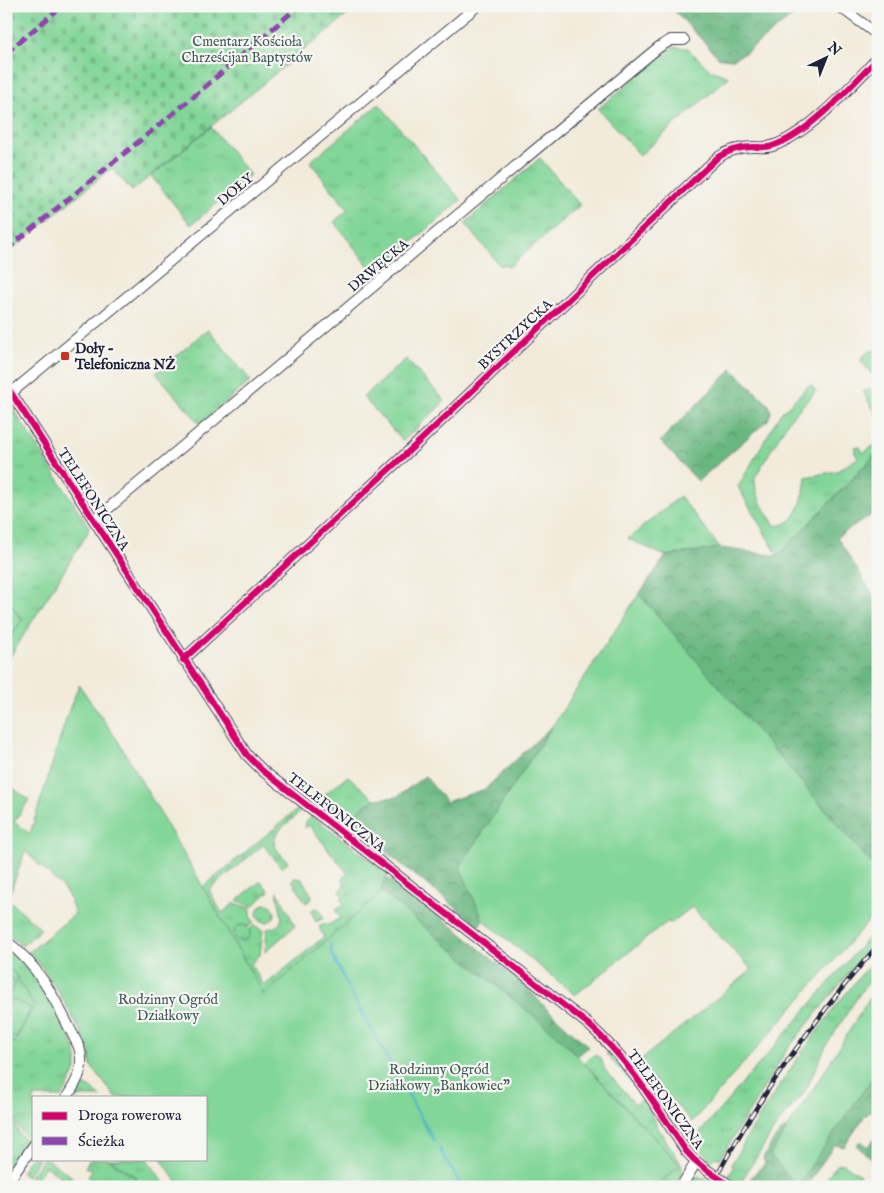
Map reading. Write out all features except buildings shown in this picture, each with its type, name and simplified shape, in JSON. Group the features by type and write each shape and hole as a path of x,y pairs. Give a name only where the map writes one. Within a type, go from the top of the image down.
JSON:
{"street":[{"name":"DOŁY","path":"8,389 477,6"},
{"path":"840,6 878,35"},
{"name":"DRWĘCKA","path":"94,520 652,53 671,40 684,40"},
{"name":"BYSTRZYCKA","path":"183,660 409,451 717,158 735,148 770,147 791,138 820,115 878,58"},
{"name":"TELEFONICZNA","path":"8,389 241,748 258,767 600,1034 636,1076 686,1151 709,1173 732,1187"},
{"path":"6,940 40,974 53,995 79,1047 82,1056 81,1073 68,1096"},
{"path":"6,1185 32,1148"},
{"path":"681,1187 696,1162"}],"green space":[{"name":"Cmentarz Kościoła Chrześcijan Baptystów","path":"6,6 358,6 132,191 112,168 6,254"},
{"path":"670,6 806,6 745,53 733,59 719,58"},
{"path":"672,47 688,48 710,70 729,77 640,155 598,109"},
{"path":"379,104 461,200 375,274 334,222 348,210 310,162"},
{"path":"211,127 250,175 191,225 151,176"},
{"path":"540,158 580,205 509,267 504,264 500,266 465,223"},
{"path":"208,329 251,381 200,424 156,373"},
{"path":"878,347 878,382 860,359"},
{"path":"406,359 445,401 403,441 363,397"},
{"path":"732,369 769,405 771,413 768,420 698,481 660,441"},
{"path":"810,384 816,391 789,420 755,477 758,497 776,526 784,524 795,515 802,500 806,477 837,471 858,458 854,451 856,450 855,447 860,447 863,453 878,443 878,452 778,556 738,487 780,414"},
{"path":"878,388 878,418 863,391"},
{"path":"6,398 89,527 87,534 6,663 6,645 22,619 6,599"},
{"path":"878,452 878,511 837,537 878,603 878,871 639,594 666,556 720,548 778,556"},
{"path":"680,496 720,548 666,556 628,539"},
{"path":"639,594 878,871 878,910 692,1122 638,1062 752,970 692,907 671,923 667,922 575,995 483,920 460,867"},
{"path":"6,599 22,619 6,645"},
{"path":"79,685 118,741 264,995 382,892 559,1037 680,1165 655,1187 181,1187 162,1160 208,1160 208,1096 114,1096 91,1066 90,1054 81,1032 62,998 42,967 29,952 75,914 68,895 62,887 25,851 6,910 6,783 29,800 14,822 30,834 69,710"},
{"path":"552,726 460,867 483,920 479,926 346,820 374,799 397,797 425,776 446,802 485,789"},
{"path":"348,776 374,799 346,820 320,798"},
{"path":"299,808 301,811 279,831 274,841 276,848 288,862 282,868 263,845 209,890 222,913 235,903 251,909 251,917 254,923 248,927 246,926 234,936 237,940 255,925 263,930 260,955 251,964 264,986 324,937 319,927 326,923 328,925 340,918 336,910 344,905 340,891 345,884 342,878 348,874 309,825 306,828 306,822 312,816 389,874 381,887 382,892 264,996 203,887"},
{"path":"295,878 302,879 312,896 311,900 306,903 292,880"},
{"path":"387,878 424,903 525,986 548,1010 589,1047 577,1056 559,1037 382,892 381,887"},
{"path":"261,881 269,891 252,907 237,900"},
{"path":"278,892 295,926 265,952 267,929 279,924 282,915"},
{"path":"8,899 41,929 22,946 6,933 6,906"},
{"path":"262,904 270,904 275,909 273,920 262,922 257,917 257,909"},
{"path":"314,908 319,909 324,918 316,922 311,911"},
{"path":"239,925 245,925 250,930 248,939 239,941 234,936 234,930"},
{"path":"878,926 878,937 786,1051 720,1159 716,1157 711,1162 697,1143 697,1136"},
{"path":"6,946 28,967 42,986 66,1027 76,1053 77,1062 75,1071 63,1096 32,1096 32,1141 22,1132 6,1098"},
{"path":"878,955 878,970 860,993 826,1046 804,1093 777,1125 742,1180 736,1182 728,1177 734,1167 731,1165 799,1056 837,1004"},
{"path":"6,968 14,972 34,1006 14,1043 6,1039"},
{"path":"6,976 16,981 6,1001"},
{"path":"878,984 878,1070 797,1186 770,1155"},
{"path":"12,999 31,1008 16,1038 6,1033 6,1010"},
{"path":"609,1052 639,1089 606,1054"},
{"path":"596,1055 601,1058 605,1070 635,1104 644,1099 658,1128 682,1165 682,1173 674,1187 655,1187 680,1165 584,1063"},
{"path":"878,1070 878,1112 873,1109 864,1117 844,1147 834,1145 806,1187 746,1187 752,1176 765,1163 763,1158 775,1138 785,1128 787,1129 770,1155 797,1185"},
{"path":"80,1085 90,1087 100,1096 73,1096"},
{"path":"6,1105 19,1133 28,1142 6,1173"},
{"path":"878,1135 878,1152 872,1160 856,1145 861,1141 868,1147"},
{"path":"32,1158 32,1160 38,1160 27,1176 21,1172 29,1159"},
{"path":"42,1160 48,1160 71,1176 76,1187 55,1187 61,1177 45,1166 35,1182 29,1178"},
{"path":"89,1160 110,1160 136,1178 131,1184 134,1187 104,1187 88,1177 92,1171 85,1167"},
{"path":"110,1160 148,1160 167,1187 134,1187 131,1185 136,1177"},
{"path":"844,1164 860,1175 852,1187 822,1187 835,1166"},
{"path":"698,1176 710,1181 707,1187 686,1187 690,1179 692,1180"}],"waterway":[{"path":"331,945 331,952 348,987"},
{"path":"349,989 434,1141"},
{"path":"439,1148 462,1187"}],"railway":[{"path":"711,1187 747,1123 787,1061 831,1002 878,945"}],"marked path":[{"path":"6,53 62,6"},
{"path":"6,250 186,103 299,6"}],"cycle path":[{"path":"183,660 423,438 717,158 739,148 772,146 786,140 829,108 878,58"},
{"path":"6,385 247,755 263,771 588,1024 629,1068 691,1157 732,1187"}],"place":[{"name":"Doły - Telefoniczna NŻ","path":"65,356"}],"park label":[{"name":"Rodzinny Ogród Działkowy","path":"168,1008"},
{"name":"Rodzinny Ogród Działkowy „Bankowiec”","path":"439,1078"}]}
